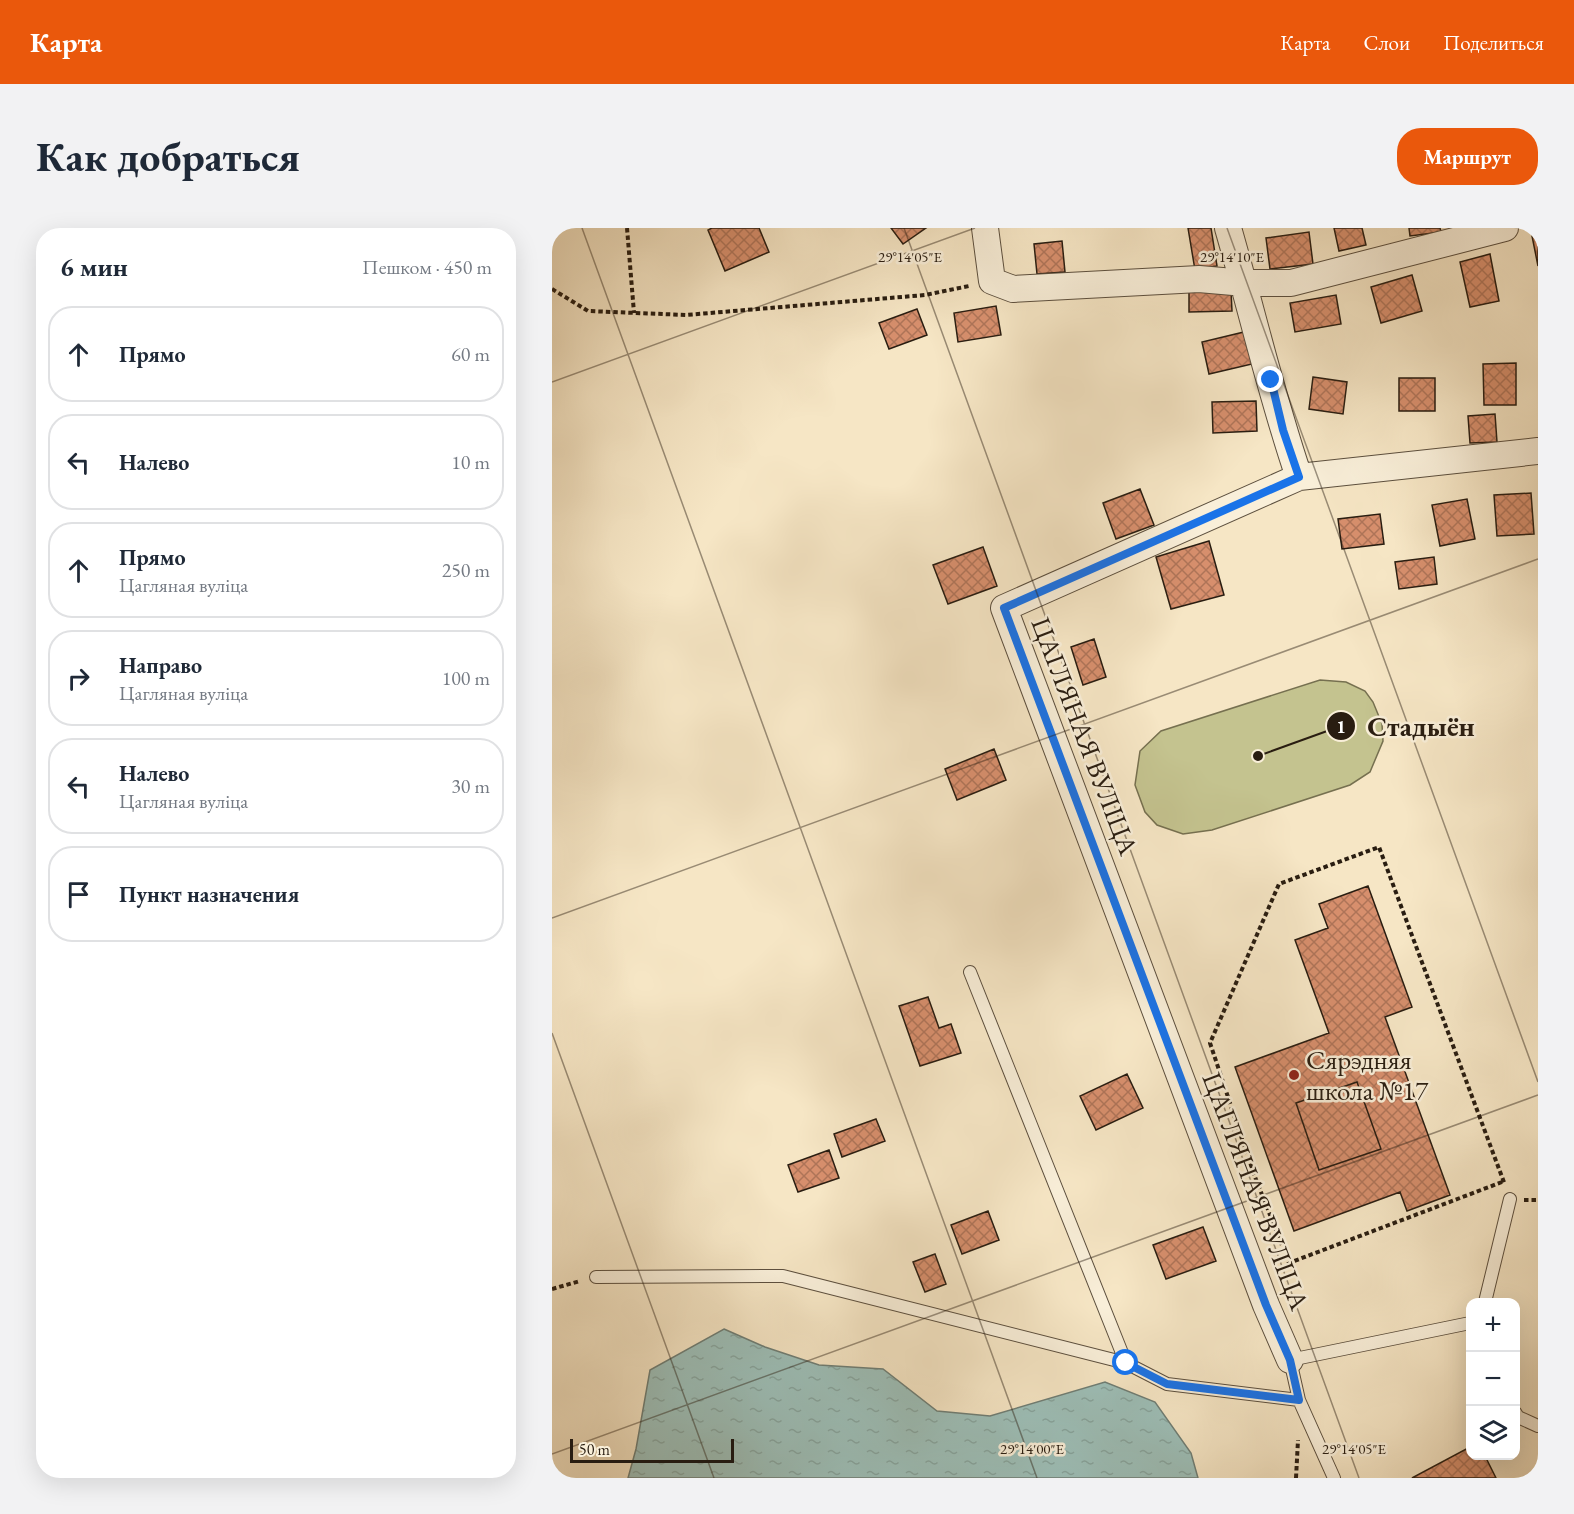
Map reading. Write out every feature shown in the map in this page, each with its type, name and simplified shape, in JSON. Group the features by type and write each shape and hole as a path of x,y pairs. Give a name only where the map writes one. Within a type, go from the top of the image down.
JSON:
{"street":[{"path":"985,228 992,281 1012,289 1199,279 1245,283 1291,283 1505,228"},
{"path":"1228,228 1245,283 1283,430 1299,477 1538,452"},
{"name":"ЦАГЛЯНАЯ ВУЛІЦА","path":"1290,1360 1266,1305 1004,608 1299,477"}],"lane":[{"path":"970,972 1126,1363"},
{"path":"1486,1298 1510,1199"},
{"path":"596,1277 783,1276 1126,1363 1167,1384 1299,1400"},
{"path":"1334,1478 1299,1400 1290,1360 1466,1324"},
{"path":"1520,1418 1538,1426"}],"path":[{"path":"627,228 634,313"},
{"path":"552,289 588,311 686,315 926,296 992,281"},
{"path":"1379,847 1503,1182 1289,1263 1253,1172 1210,1043 1279,884 1379,847"},
{"path":"552,1289 596,1277"}],"shaded area":[{"path":"1320,680 1346,682 1365,691 1373,702 1382,724 1383,741 1370,772 1350,785 1212,830 1183,834 1157,825 1145,812 1135,785 1140,751 1161,731"}],"water":[{"path":"724,1329 765,1347 819,1365 883,1369 937,1411 990,1416 1105,1382 1155,1402 1191,1453 1198,1478 628,1478 636,1449 650,1370"}],"building":[{"path":"712,228 759,228 769,252 725,271 708,230"},
{"path":"891,228 926,228 903,244"},
{"path":"1188,228 1211,228 1217,266 1195,270"},
{"path":"1334,228 1362,228 1366,245 1339,251"},
{"path":"1409,228 1440,228 1441,232 1410,236"},
{"path":"1309,232 1313,264 1270,269 1266,238"},
{"path":"1538,234 1538,266 1532,236"},
{"path":"1062,241 1065,272 1037,274 1034,244"},
{"path":"1490,254 1499,301 1470,307 1460,262"},
{"path":"1412,275 1422,311 1381,323 1371,287"},
{"path":"1231,291 1232,311 1189,312 1189,292"},
{"path":"1336,295 1341,324 1295,332 1290,303"},
{"path":"996,306 1001,335 958,342 954,313"},
{"path":"917,309 927,335 889,349 879,323"},
{"path":"1244,332 1252,364 1209,374 1202,342"},
{"path":"1516,363 1516,405 1484,405 1483,364"},
{"path":"1313,377 1347,382 1343,414 1309,409"},
{"path":"1399,378 1435,378 1435,411 1399,411"},
{"path":"1256,401 1257,431 1213,433 1212,402"},
{"path":"1495,414 1497,442 1470,443 1468,416"},
{"path":"1140,489 1154,525 1116,539 1103,503"},
{"path":"1531,493 1534,534 1497,536 1494,495"},
{"path":"1467,499 1475,539 1440,546 1432,505"},
{"path":"1380,514 1384,544 1342,549 1338,519"},
{"path":"1209,541 1224,595 1171,609 1156,557"},
{"path":"983,547 997,586 948,604 933,565"},
{"path":"1434,557 1437,584 1399,589 1395,562"},
{"path":"1094,639 1106,677 1083,685 1071,647"},
{"path":"994,749 1006,780 957,800 945,769"},
{"path":"1368,886 1412,1007 1385,1017 1450,1195 1407,1211 1400,1192 1294,1231 1235,1067 1329,1033 1295,940 1328,928 1319,904"},
{"path":"928,997 939,1028 951,1024 961,1053 920,1066 899,1006"},
{"path":"1127,1074 1143,1108 1096,1130 1080,1096"},
{"path":"1357,1082 1381,1149 1319,1170 1296,1103"},
{"path":"876,1119 885,1141 842,1157 834,1134"},
{"path":"829,1150 839,1178 798,1192 788,1165"},
{"path":"988,1211 999,1240 962,1254 951,1225"},
{"path":"1203,1227 1216,1261 1166,1279 1153,1245"},
{"path":"935,1254 946,1284 925,1292 913,1262"},
{"path":"1466,1449 1466,1460 1487,1460 1496,1478 1412,1478"}],"place":[{"name":"Стадыён","path":"1258,756"},
{"name":"Сярэдняя школа №17","path":"1294,1075"}],"route":[{"path":"1126,1363 1167,1384 1299,1400 1290,1360 1266,1305 1004,608 1299,477 1283,430 1271,380"}]}
